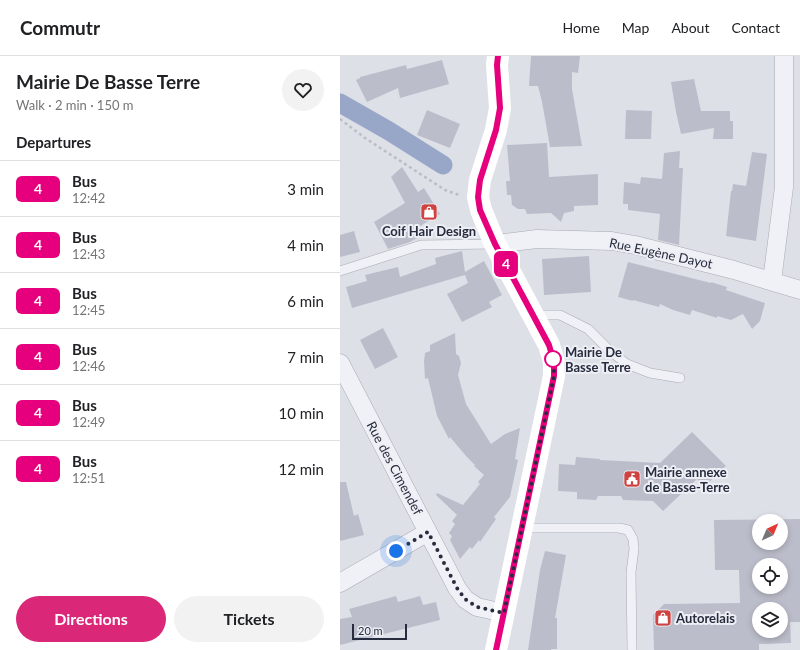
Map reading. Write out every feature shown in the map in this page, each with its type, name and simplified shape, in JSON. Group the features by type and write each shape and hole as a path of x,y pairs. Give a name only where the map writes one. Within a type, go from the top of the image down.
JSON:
{"street":[{"path":"496,650 554,376 554,362 549,345 495,244 480,210 478,197 480,180 496,130 500,108 497,65 498,56"},
{"path":"772,281 784,187 784,56"},
{"name":"Rue Eugène Dayot","path":"495,244 537,239 612,241 635,245 734,270 800,290"},
{"name":"Rue des Cimendef","path":"340,363 457,588 465,599 477,607 504,613"},
{"path":"340,583 428,532"}],"lane":[{"path":"340,271 421,245 495,244"},
{"path":"532,315 560,315 588,329 610,351 627,364 650,373 680,378"},
{"path":"522,528 619,528 628,530 633,539 634,549 631,572 632,650"}],"path":[{"path":"340,119 365,138 445,190 462,196 478,197"}],"building":[{"path":"531,56 580,56 578,73 572,72 572,89 582,146 550,147 538,86 529,86"},
{"path":"442,60 449,84 400,98 398,88 367,102 356,80 360,77 406,65 407,69"},
{"path":"694,79 701,111 730,111 730,121 733,121 733,139 713,139 714,128 681,134 671,82"},
{"path":"427,110 460,124 450,148 417,135"},
{"path":"626,110 652,111 651,139 625,139"},
{"path":"547,143 549,177 598,174 598,205 574,206 574,211 564,213 561,222 551,213 527,214 525,209 518,209 512,205 511,195 507,195 506,181 510,181 507,145"},
{"path":"680,151 679,168 683,168 679,245 658,240 660,214 628,210 628,204 623,204 624,182 640,184 641,177 662,179 664,153"},
{"path":"752,152 767,154 756,241 726,236 733,184 746,186"},
{"path":"402,167 418,192 424,188 440,214 415,229 421,236 410,242 388,249 374,222 405,203 391,177"},
{"path":"354,231 360,252 340,257 340,235"},
{"path":"462,251 465,272 484,261 502,295 489,302 492,307 462,322 447,294 468,283 465,275 352,308 346,287 367,281 365,275 398,267 400,277 436,264 435,258"},
{"path":"589,256 591,292 544,295 542,259"},
{"path":"628,262 711,282 727,287 726,290 765,303 760,321 752,329 743,314 731,320 717,316 717,318 692,310 690,315 660,304 659,307 618,297"},
{"path":"383,328 398,357 375,369 360,340"},
{"path":"455,333 456,354 459,356 461,363 458,375 466,404 491,444 505,434 520,428 515,459 518,460 510,497 494,517 496,519 480,542 479,540 472,549 470,547 460,559 450,540 452,536 449,533 455,524 452,521 457,515 436,495 437,493 463,505 480,484 478,482 484,475 474,466 475,465 450,437 449,439 437,416 428,378 425,379 424,361 425,353 430,351 430,345"},
{"path":"692,432 726,466 704,487 697,479 663,511 653,501 623,500 621,496 598,496 596,500 577,499 577,492 558,491 559,464 575,465 576,457 600,460 660,463"},
{"path":"340,482 346,482 354,516 358,514 364,535 340,541"},
{"path":"788,519 800,519 800,622 790,622 791,643 759,644 759,650 654,650 653,615 664,604 740,603 739,570 715,570 714,520 752,520 752,550 788,550"},
{"path":"545,551 566,555 555,618 557,618 557,649 528,650 540,570"},
{"path":"396,596 398,602 420,596 423,605 436,602 440,620 340,645 340,619 352,617 349,609"}],"waterway":[{"path":"340,103 389,131 443,165"}],"bus line":[{"name":"4","path":"496,650 554,376 554,362 549,345 495,244 480,210 478,197 480,180 496,130 500,108 497,65 498,56"}],"place":[{"name":"Coif Hair Design","path":"429,212"},
{"name":"Mairie De Basse Terre","path":"553,359"},
{"name":"Mairie annexe de Basse-Terre","path":"632,479"},
{"name":"Autorelais","path":"663,618"}],"route":[{"path":"396,551 428,532 457,588 465,599 477,607 504,613 554,376 553,359"}]}
